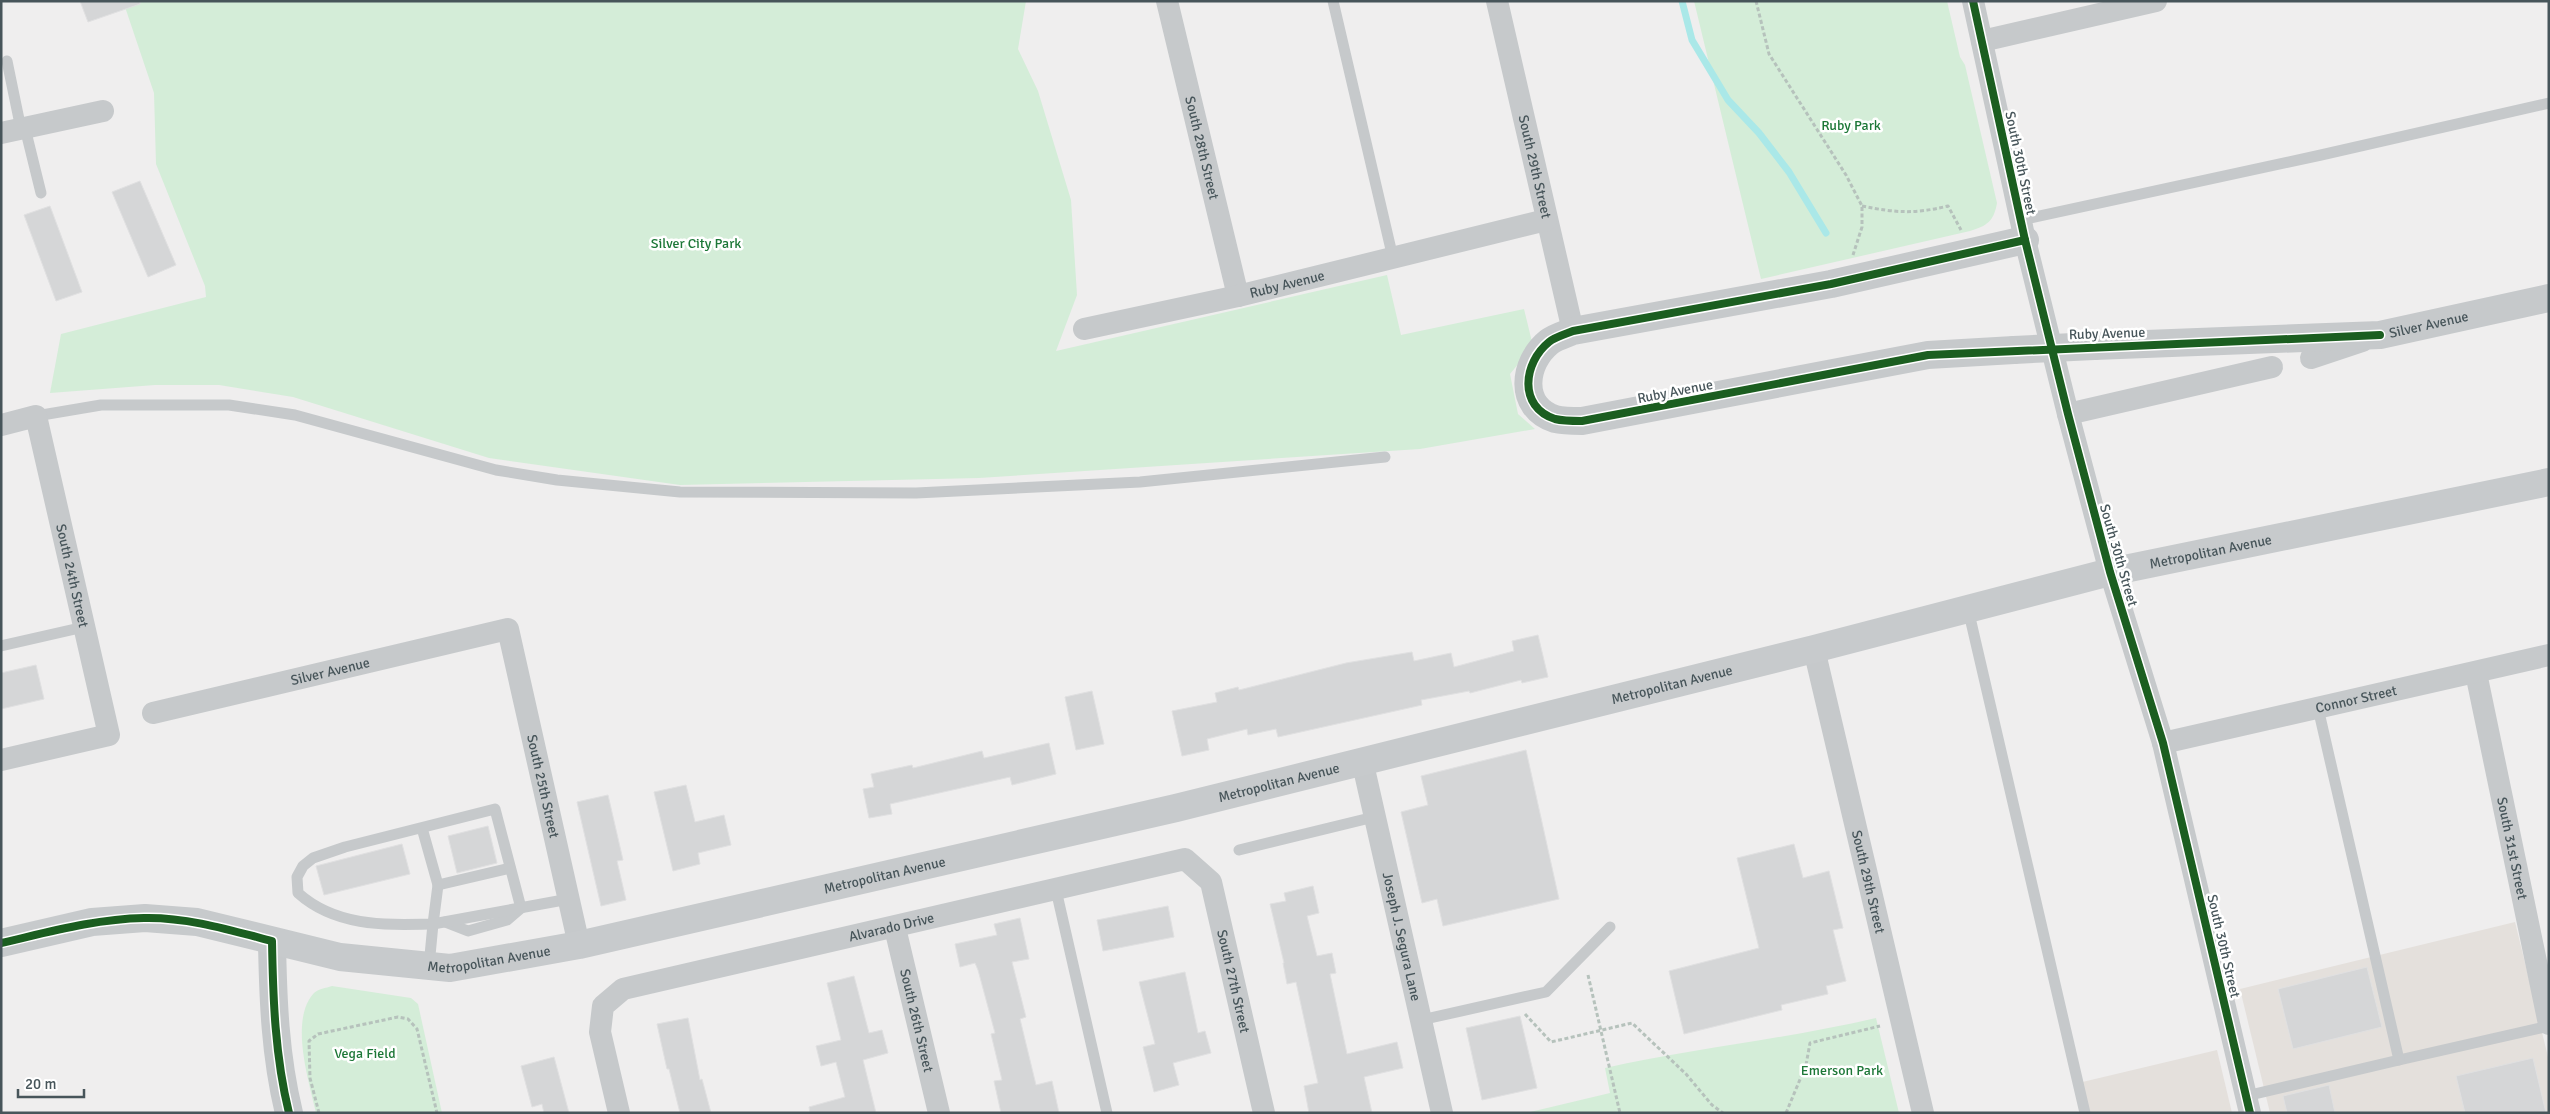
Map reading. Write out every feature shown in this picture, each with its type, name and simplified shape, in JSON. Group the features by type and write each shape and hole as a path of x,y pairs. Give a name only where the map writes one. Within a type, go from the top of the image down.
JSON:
{"main road":[{"name":"Metropolitan Avenue","path":"1,943 92,922 145,918 197,922 340,957 450,968 579,944 1157,813 1362,760 1814,649 2110,572 2549,482"}],"street":[{"name":"South 28th Street","path":"1167,1 1238,296"},
{"name":"South 29th Street","path":"1497,1 1573,331"},
{"name":"South 30th Street","path":"1973,1 2023,230 2068,414 2110,572 2163,743 2248,1104"},
{"path":"1982,41 2156,1"},
{"path":"16,130 103,111"},
{"name":"Ruby Avenue","path":"1084,329 1238,296 1546,220"},
{"name":"Ruby Avenue","path":"2023,230 1831,284 1573,331 1549,341 1534,359 1526,381 1533,404 1554,419 1582,421 1928,355 2094,346 2380,335"},
{"name":"Silver Avenue","path":"2311,358 2380,335 2549,298"},
{"path":"2068,414 2272,367"},
{"path":"1,425 36,416"},
{"name":"South 24th Street","path":"1,760 109,735 36,416"},
{"name":"Silver Avenue","path":"153,713 508,629"},
{"name":"South 25th Street","path":"508,629 579,944"},
{"name":"South 29th Street","path":"1814,649 1923,1113"},
{"name":"Connor Street","path":"2163,743 2549,655"},
{"name":"South 31st Street","path":"2476,673 2549,1025"},
{"name":"Joseph J. Segura Lane","path":"1362,760 1442,1113"},
{"name":"Alvarado Drive","path":"619,1113 600,1032 603,1006 623,989 895,928 1186,859"},
{"name":"South 27th Street","path":"1186,859 1211,882 1264,1113"},
{"name":"South 26th Street","path":"895,928 939,1113"},
{"path":"272,941 273,1018 278,1060 289,1113"}],"lane":[{"path":"1333,1 1392,258"},
{"path":"6,61 16,130 41,192"},
{"path":"2023,230 2321,156 2549,103"},
{"path":"36,416 101,405 228,405 295,415 496,470 557,480 680,492 916,493 1140,482 1385,456"},
{"path":"1968,609 2085,1113"},
{"path":"1,646 84,627"},
{"path":"2318,708 2399,1060"},
{"path":"521,908 495,809 345,847 313,858 303,866 297,877 298,893 306,900 338,917 375,925 433,924 445,922 521,908 569,899"},
{"path":"1239,850 1374,818"},
{"path":"422,828 438,885 429,966"},
{"path":"438,885 510,868"},
{"path":"1056,890 1107,1113"},
{"path":"1421,1020 1546,992 1610,927"},
{"path":"2248,1104 2399,1060 2549,1025"}],"path":[{"path":"1756,1 1769,54 1846,175 1862,206 1862,227 1851,263"},
{"path":"1862,206 1902,213 1923,212 1948,206 1964,236"},
{"path":"1588,975 1620,1113"},
{"path":"1521,1009 1551,1042 1632,1023 1686,1074 1712,1105 1723,1113"},
{"path":"319,1113 310,1078 309,1041 318,1034 398,1017 408,1020 417,1029 437,1113"},
{"path":"1786,1113 1806,1065 1810,1043 1881,1026"}],"shaded area":[{"path":"2515,922 2549,1061 2549,1113 2270,1113 2240,989"},
{"path":"2217,1050 2232,1113 2080,1113 2074,1084"}],"green space":[{"name":"Silver City Park","path":"123,1 1026,1 1018,49 1038,91 1071,200 1077,295 1056,351 1387,275 1401,335 1524,309 1533,346 1510,374 1518,414 1535,429 1420,449 979,478 680,485 489,458 293,397 219,385 155,385 50,393 61,334 206,297 205,286 156,164 154,93"},
{"name":"Ruby Park","path":"1694,1 1947,1 1960,57 1965,65 1997,203 1992,218 1985,225 1970,231 1761,279"},
{"name":"Vega Field","path":"332,986 411,998 418,1004 442,1113 316,1113 303,1051 303,1019 307,1005 314,993"},
{"name":"Emerson Park","path":"1876,1018 1899,1113 1526,1113 1610,1093 1605,1068"}],"building":[{"path":"80,1 140,1 140,4 88,22"},
{"path":"140,181 176,265 148,277 112,192"},
{"path":"50,206 82,292 56,301 24,215"},
{"path":"1538,635 1548,677 1522,683 1521,680 1470,693 1469,691 1421,700 1422,705 1278,737 1276,729 1248,735 1247,729 1207,739 1209,750 1182,756 1172,711 1217,702 1215,693 1238,687 1239,690 1346,663 1412,652 1414,661 1451,653 1454,667 1514,651 1512,641"},
{"path":"36,665 44,699 1,709 1,673"},
{"path":"1092,691 1104,744 1076,750 1065,697"},
{"path":"1049,743 1056,774 1012,785 1010,777 890,804 892,814 869,818 863,789 874,787 871,774 912,765 913,768 982,751 984,758"},
{"path":"1526,750 1559,899 1443,926 1437,899 1422,903 1401,812 1428,805 1421,776"},
{"path":"686,785 695,822 724,815 731,845 698,853 700,864 673,871 654,792"},
{"path":"608,795 623,860 617,861 626,900 601,906 577,802"},
{"path":"488,826 497,863 457,873 448,836"},
{"path":"402,844 410,874 324,895 316,866"},
{"path":"1794,844 1803,878 1829,871 1843,928 1833,930 1846,981 1826,986 1828,994 1781,1005 1782,1010 1684,1034 1669,971 1759,948 1737,858"},
{"path":"1313,886 1319,913 1307,916 1317,956 1332,953 1336,973 1330,974 1347,1054 1397,1042 1403,1068 1364,1077 1372,1113 1309,1113 1304,1086 1318,1083 1296,982 1287,984 1270,904 1286,901 1284,893"},
{"path":"1168,906 1174,937 1103,951 1097,920"},
{"path":"1020,918 1029,959 1012,962 1026,1017 1020,1019 1036,1085 1052,1081 1059,1113 1001,1113 994,1081 1002,1080 991,1034 995,1033 978,970 975,963 960,967 955,944 997,935 994,924"},
{"path":"2367,967 2382,1027 2293,1049 2278,989"},
{"path":"1185,972 1198,1033 1205,1031 1211,1053 1173,1063 1179,1085 1154,1092 1143,1047 1155,1044 1139,982"},
{"path":"854,976 869,1033 882,1030 888,1053 863,1060 876,1113 810,1113 809,1107 845,1097 836,1062 821,1066 816,1046 841,1040 827,983"},
{"path":"1520,1016 1537,1088 1482,1100 1466,1028"},
{"path":"688,1018 700,1080 702,1079 711,1113 680,1113 669,1069 667,1069 657,1024"},
{"path":"554,1057 569,1113 544,1113 542,1104 532,1107 521,1066"},
{"path":"2533,1058 2546,1113 2465,1113 2456,1076"},
{"path":"2329,1085 2335,1113 2287,1113 2283,1096"}],"waterway":[{"path":"1682,1 1692,40 1728,100 1759,133 1789,172 1826,233"}],"cycle path":[{"path":"1973,1 2025,240 2068,414 2110,572 2163,743 2250,1113"},
{"path":"2025,240 1831,284 1573,331 1551,340 1540,351 1530,372 1528,384 1530,395 1535,405 1543,413 1558,420 1582,421 1928,355 2380,335"},
{"path":"1,943 90,923 144,918 192,922 272,941 274,1006 278,1049 289,1113"}]}
